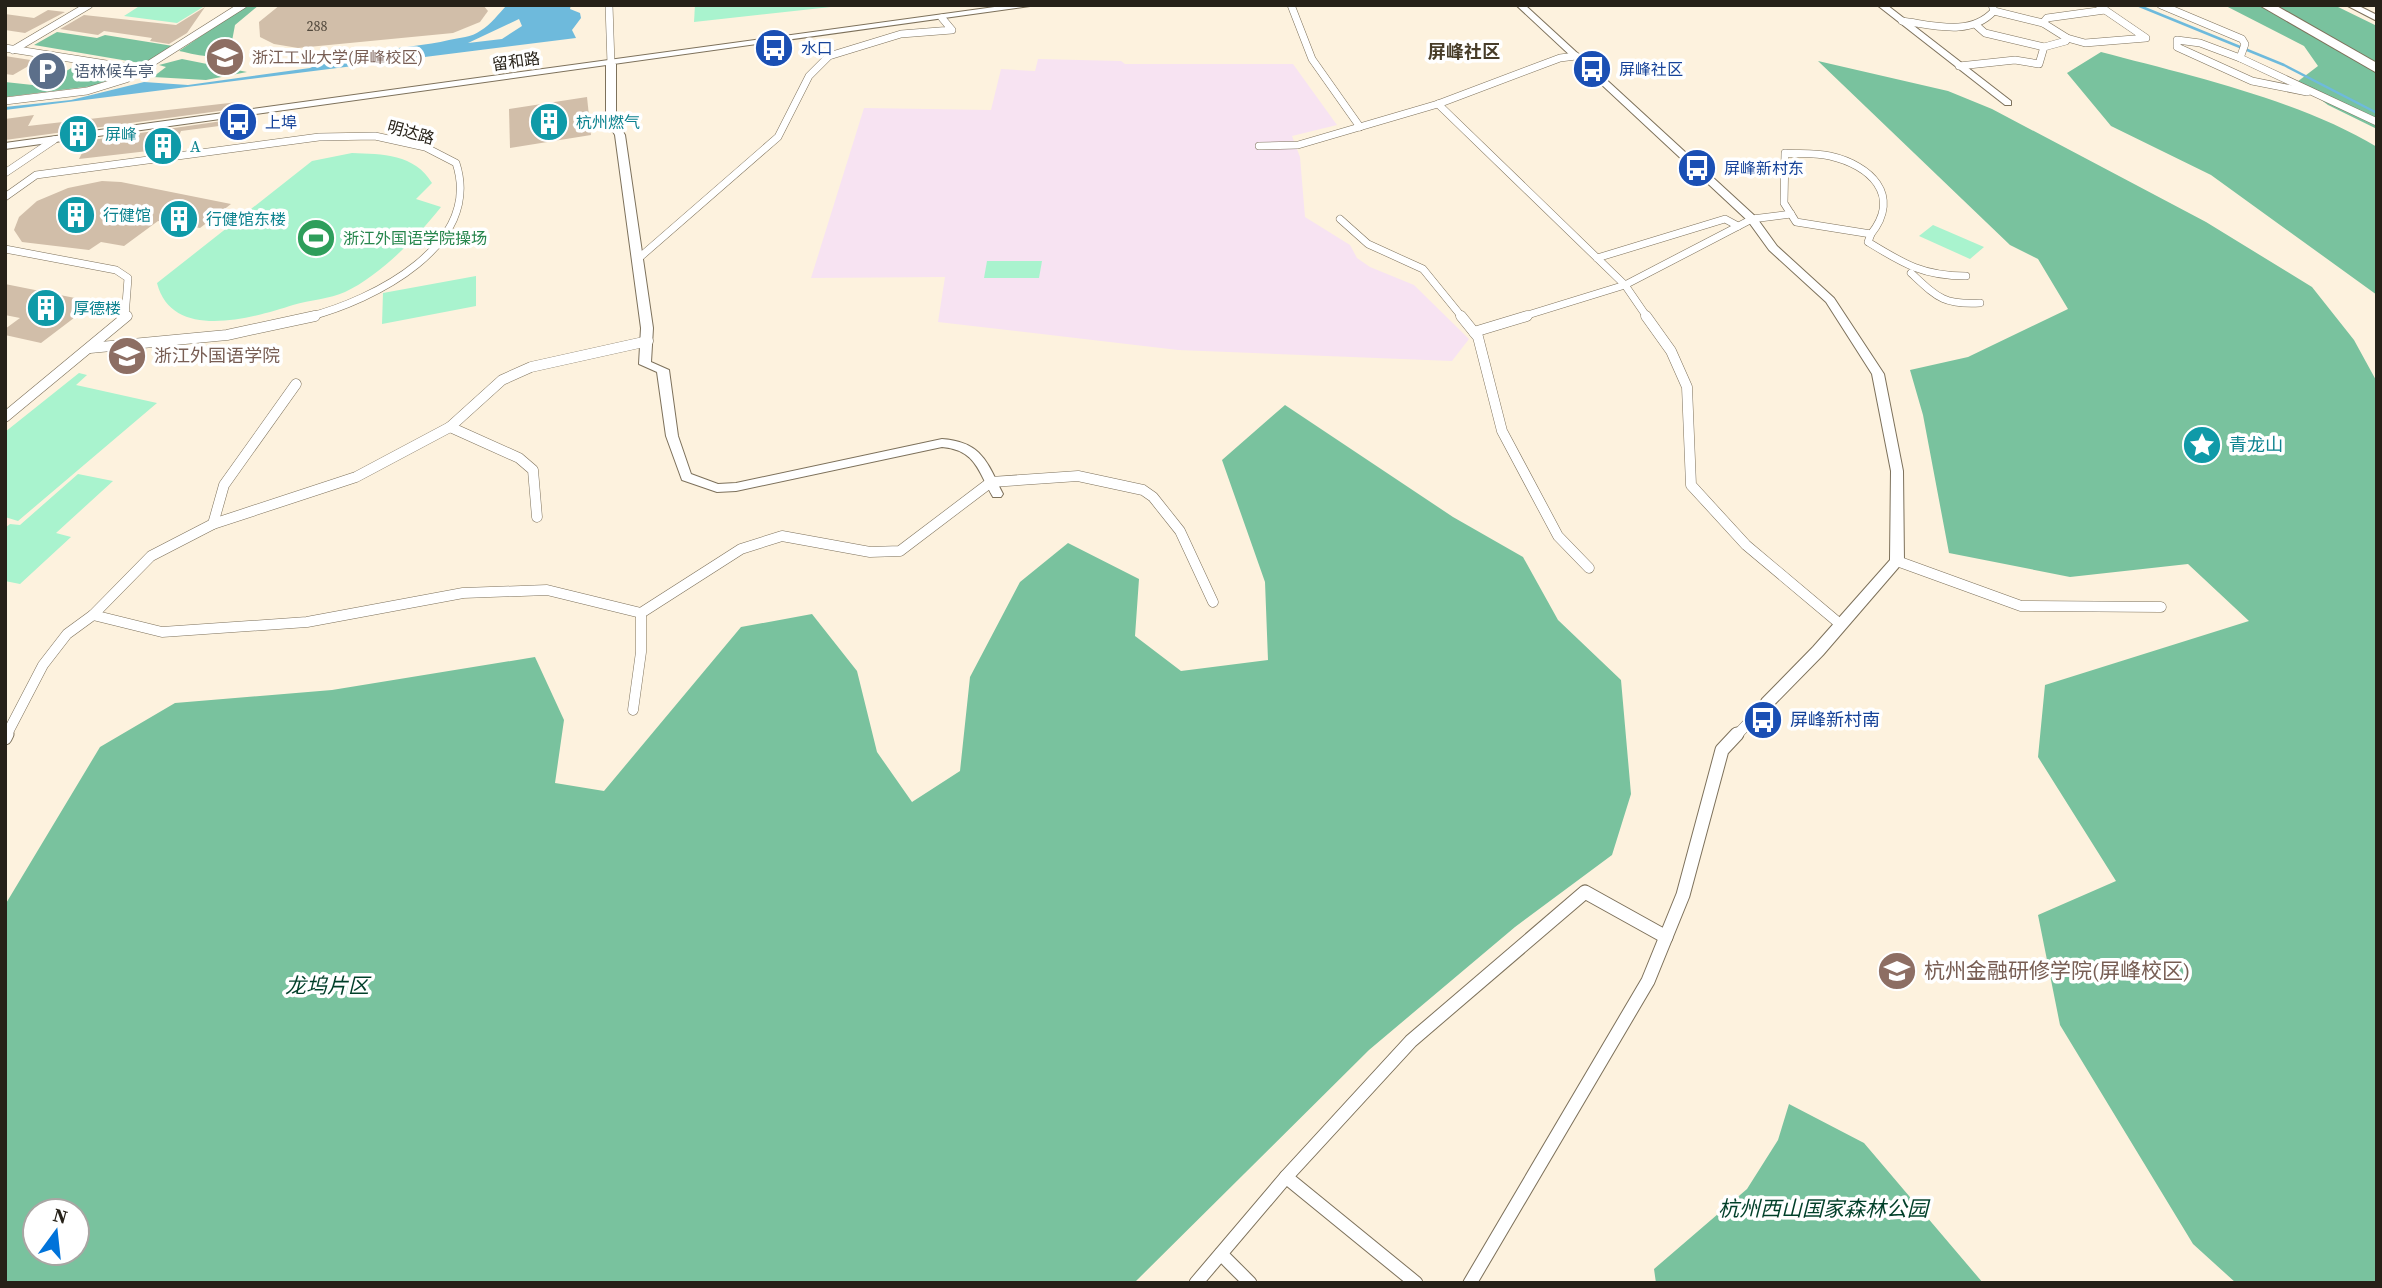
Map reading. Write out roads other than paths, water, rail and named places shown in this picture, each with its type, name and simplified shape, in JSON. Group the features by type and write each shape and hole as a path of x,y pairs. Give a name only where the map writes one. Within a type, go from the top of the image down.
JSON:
{"highway":[{"path":"2265,5 2377,69"},
{"path":"2280,5 2377,60"}],"main road":[{"name":"留和路","path":"5,146 970,5"},
{"name":"留和路","path":"5,135 1031,5"}],"street":[{"path":"9,49 89,5"},
{"path":"5,102 87,92 109,86 144,70 243,5"},
{"path":"609,5 611,120 620,135 639,258 648,341 645,364 663,370 678,460 686,477 717,488 736,486 942,443 961,443 972,450 997,494"},
{"path":"1291,5 1312,59 1360,127"},
{"path":"1470,1283 1647,981 1683,895 1722,750 1896,561 1896,471 1878,374 1830,300 1773,248 1752,219 1520,5"},
{"path":"1881,5 2008,103"},
{"path":"2161,5 2242,39 2245,44 2241,56"},
{"path":"2350,5 2377,18"},
{"path":"1902,21 1976,25 1982,23 1993,8 2043,23 2067,38 2085,43 2146,38 2102,7 2047,18 2043,23"},
{"path":"639,258 779,137 809,76 829,56 901,34 952,30 942,18"},
{"path":"1976,25 1985,33 2044,47 2066,41 2067,38"},
{"path":"2320,95 2252,81 2177,47 2177,40 2200,43 2241,56 2377,122"},
{"path":"1959,66 2015,60 2039,64 2044,47"},
{"path":"9,49 144,70"},
{"path":"1259,146 1298,145 1438,104 1560,58 1576,56"},
{"path":"1438,104 1625,285 1671,351 1686,387 1691,485 1746,545 1840,624"},
{"name":"明达路","path":"5,197 36,175 319,137 375,136 425,147 456,163 464,195 450,232 400,278 370,294 329,313 287,324 90,348"},
{"path":"5,173 54,140"},
{"path":"1871,234 1796,222 1784,203 1785,153 1831,156 1872,175 1881,185 1887,201 1884,216 1868,242 1907,268 1928,276 1966,276"},
{"path":"1474,332 1625,285 1752,219 1791,214"},
{"path":"1340,219 1368,244 1423,268 1474,332 1502,431 1558,537 1589,568"},
{"path":"1597,258 1725,219 1738,226"},
{"path":"5,248 116,270 128,278 127,316 5,417"},
{"path":"1907,268 1937,301 1980,303"},
{"path":"6,736 43,665 67,635 93,615 151,556 213,524 356,477 450,427 502,380 521,371 648,341"},
{"path":"213,524 224,485 296,384"},
{"path":"450,427 519,458 533,470 537,517"},
{"path":"93,615 162,632 307,622 463,593 547,590 641,613 741,549 782,536 870,552 900,551 990,482 1078,476 1143,490 1180,531 1213,602"},
{"path":"1896,561 2021,606 2161,607"},
{"path":"633,710 642,652 641,613"},
{"path":"1196,1283 1286,1177 1411,1041 1585,892 1666,937"},
{"path":"1286,1177 1416,1283"},
{"path":"1221,1254 1250,1283"}],"water":[{"path":"507,5 571,5 570,9 580,13 581,18 572,30 576,38 5,110 5,107 71,100 144,82 188,85 310,68 343,56 461,38 484,28","holes":["519,19 522,26 502,39 468,43"]}],"waterway":[{"path":"2137,5 2284,65 2377,113"}],"place":[{"name":"水口","path":"774,48"},
{"name":"浙江工业大学(屏峰校区)","path":"225,57"},
{"name":"屏峰社区","path":"1592,69"},
{"name":"语林候车亭","path":"47,71"},
{"name":"上埠","path":"238,122"},
{"name":"杭州燃气","path":"549,122"},
{"name":"屏峰","path":"78,134"},
{"name":"A","path":"163,146"},
{"name":"屏峰新村东","path":"1697,168"},
{"name":"行健馆","path":"76,215"},
{"name":"行健馆东楼","path":"179,219"},
{"name":"浙江外国语学院操场","path":"316,238"},
{"name":"厚德楼","path":"46,308"},
{"name":"浙江外国语学院","path":"127,356"},
{"name":"青龙山","path":"2202,445"},
{"name":"屏峰新村南","path":"1763,720"},
{"name":"杭州金融研修学院(屏峰校区)","path":"1897,971"}],"district":[{"name":"屏峰社区","path":"1464,52"}],"park label":[{"name":"龙坞片区","path":"327,986"},
{"name":"杭州西山国家森林公园","path":"1823,1209"}]}
